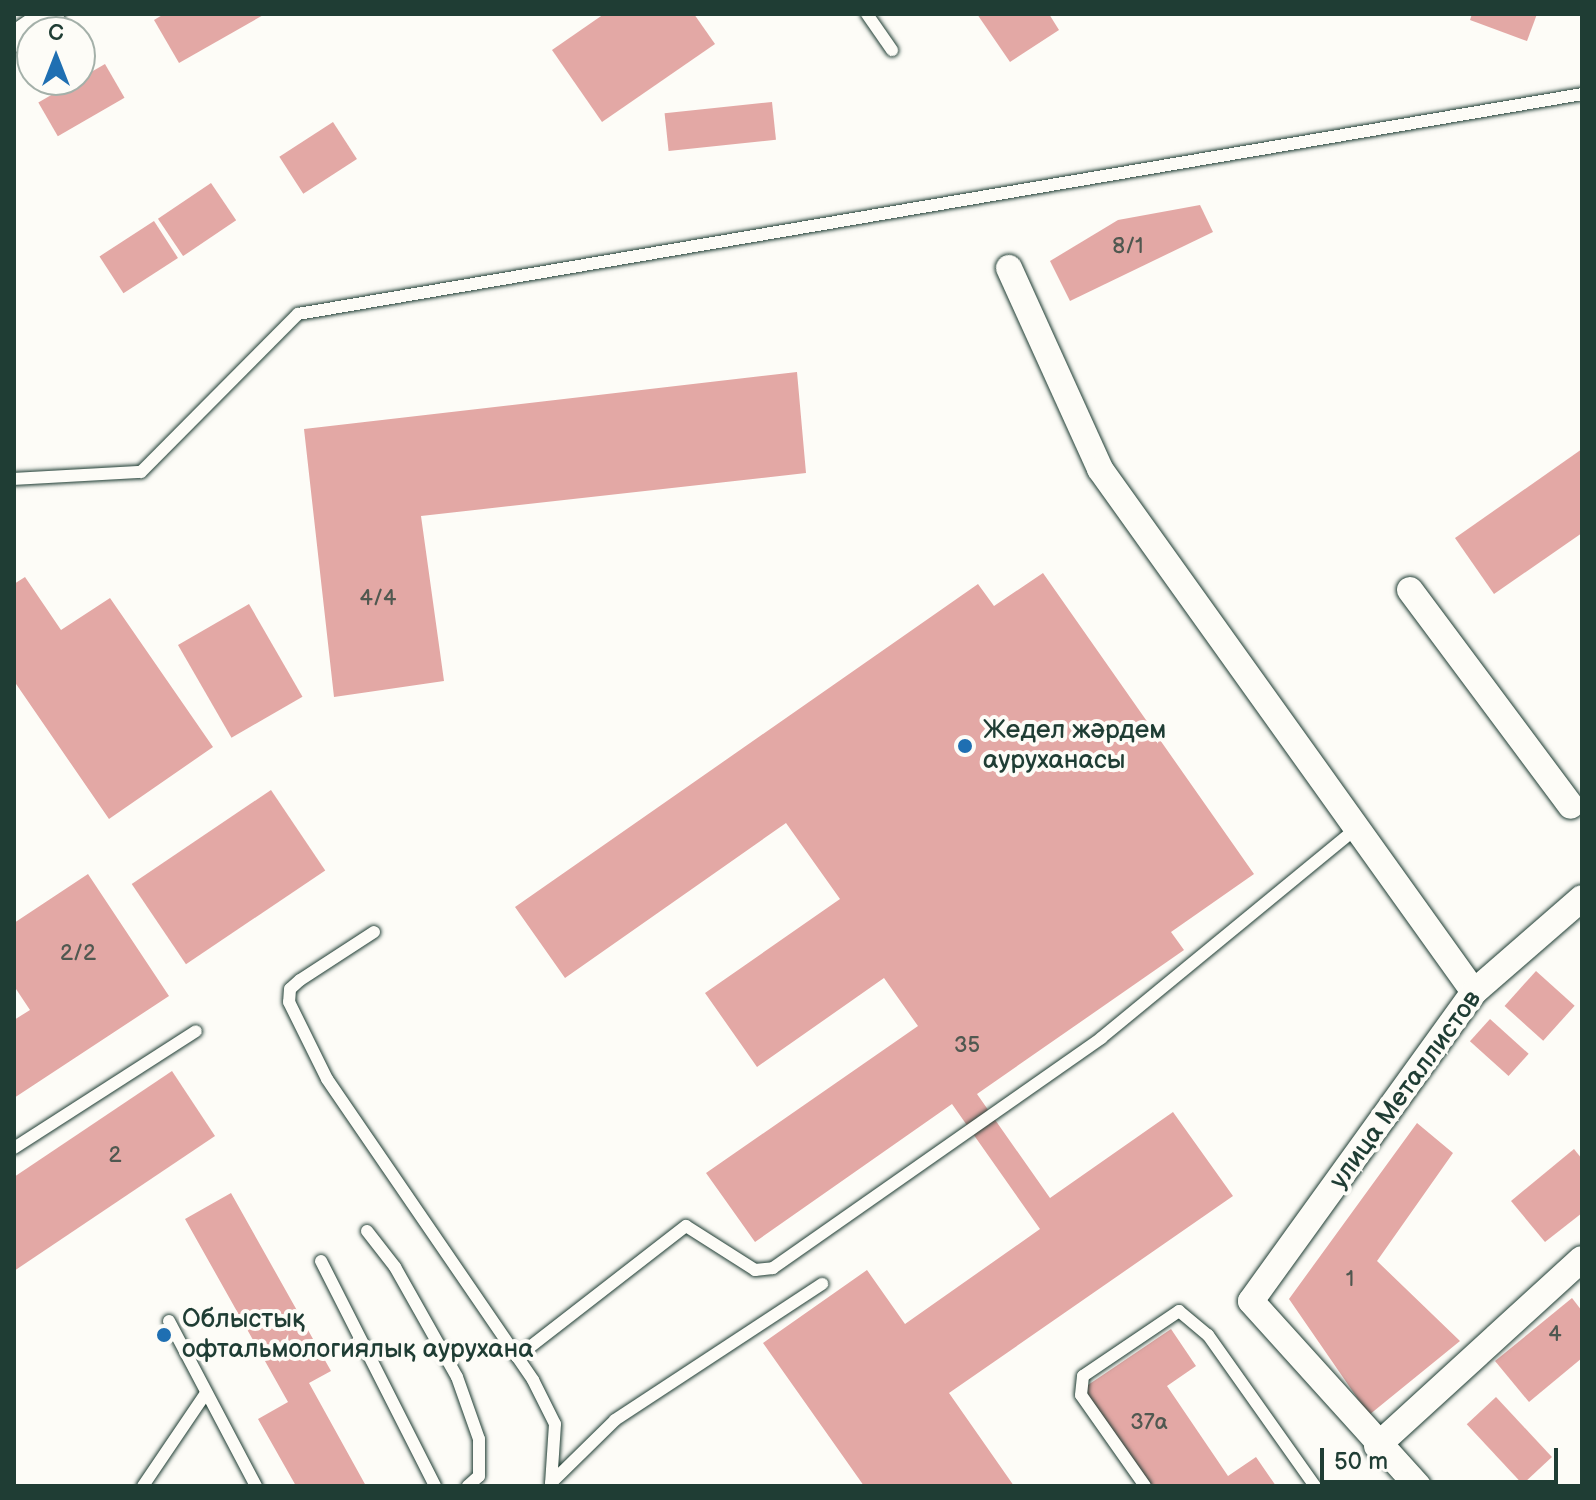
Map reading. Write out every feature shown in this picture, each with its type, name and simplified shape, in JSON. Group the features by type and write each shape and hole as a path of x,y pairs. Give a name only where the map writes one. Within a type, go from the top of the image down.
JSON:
{"street":[{"path":"14,39 51,14"},
{"path":"1009,268 1100,469 1474,992"},
{"path":"1410,590 1578,804"},
{"name":"улица Металлистов","path":"1377,1446 1251,1301 1474,992 1582,898"},
{"path":"1418,1486 1377,1446 1582,1259"}],"lane":[{"path":"867,14 892,50"},
{"path":"14,479 141,472 298,314 1582,94"},
{"path":"517,1357 686,1226 755,1270 773,1268 1101,1038 1357,828"},
{"path":"374,932 300,980 290,989 289,1002 327,1079 517,1357 555,1424 550,1485"},
{"path":"14,1148 196,1031"},
{"path":"367,1231 395,1267 457,1377 479,1439 479,1476 468,1486"},
{"path":"321,1261 435,1486"},
{"path":"550,1485 615,1420 822,1284"},
{"path":"1145,1486 1081,1395 1083,1376 1179,1311 1208,1335 1315,1486"},
{"path":"169,1321 256,1486"},
{"path":"143,1486 206,1393"}],"building":[{"path":"164,14 265,14 179,63 154,20"},
{"path":"604,14 694,14 715,44 602,122 552,50"},
{"path":"977,14 1049,14 1059,30 1010,62"},
{"path":"1472,14 1537,14 1527,41 1470,20"},
{"path":"105,64 124,98 58,136 38,102 50,96 96,96 96,69"},
{"path":"772,102 776,140 669,151 665,113"},
{"path":"333,122 357,159 303,194 279,157"},
{"path":"211,183 236,220 183,256 158,219"},
{"path":"1200,205 1213,232 1070,301 1050,261 1118,220"},
{"path":"154,221 178,258 123,293 99,256"},
{"path":"797,372 806,473 421,516 444,681 334,697 304,429"},
{"path":"1582,449 1582,533 1494,594 1455,538"},
{"path":"1043,573 1254,874 1171,932 1184,950 977,1094 1050,1198 1173,1112 1233,1196 949,1393 1014,1486 864,1486 763,1343 867,1270 905,1324 1040,1229 952,1104 755,1242 706,1173 918,1026 884,978 757,1067 705,993 840,899 786,823 565,978 515,907 978,584 994,606"},
{"path":"25,577 61,630 110,598 213,747 109,819 14,681 14,584"},
{"path":"249,604 302,697 231,738 178,645"},
{"path":"271,790 325,870 186,964 132,884"},
{"path":"88,874 169,996 14,1098 14,1020 30,1010 14,986 14,923"},
{"path":"1536,971 1575,1006 1543,1041 1505,1006"},
{"path":"1490,1019 1529,1054 1509,1076 1470,1041"},
{"path":"172,1071 215,1136 14,1271 14,1177"},
{"path":"1417,1123 1453,1153 1377,1261 1460,1341 1369,1415 1289,1299"},
{"path":"1574,1149 1582,1159 1582,1213 1545,1242 1511,1201"},
{"path":"231,1193 331,1371 309,1383 366,1486 296,1486 258,1419 288,1402 185,1219"},
{"path":"1572,1298 1582,1311 1582,1358 1529,1402 1495,1361"},
{"path":"1171,1329 1196,1366 1167,1386 1228,1476 1256,1457 1276,1486 1148,1486 1082,1389"},
{"path":"1496,1397 1552,1457 1523,1484 1467,1424"}],"place":[{"name":"Жедел жәрдем ауруханасы","path":"965,746"},
{"name":"Облыстық офтальмологиялық аурухана","path":"164,1335"}]}
